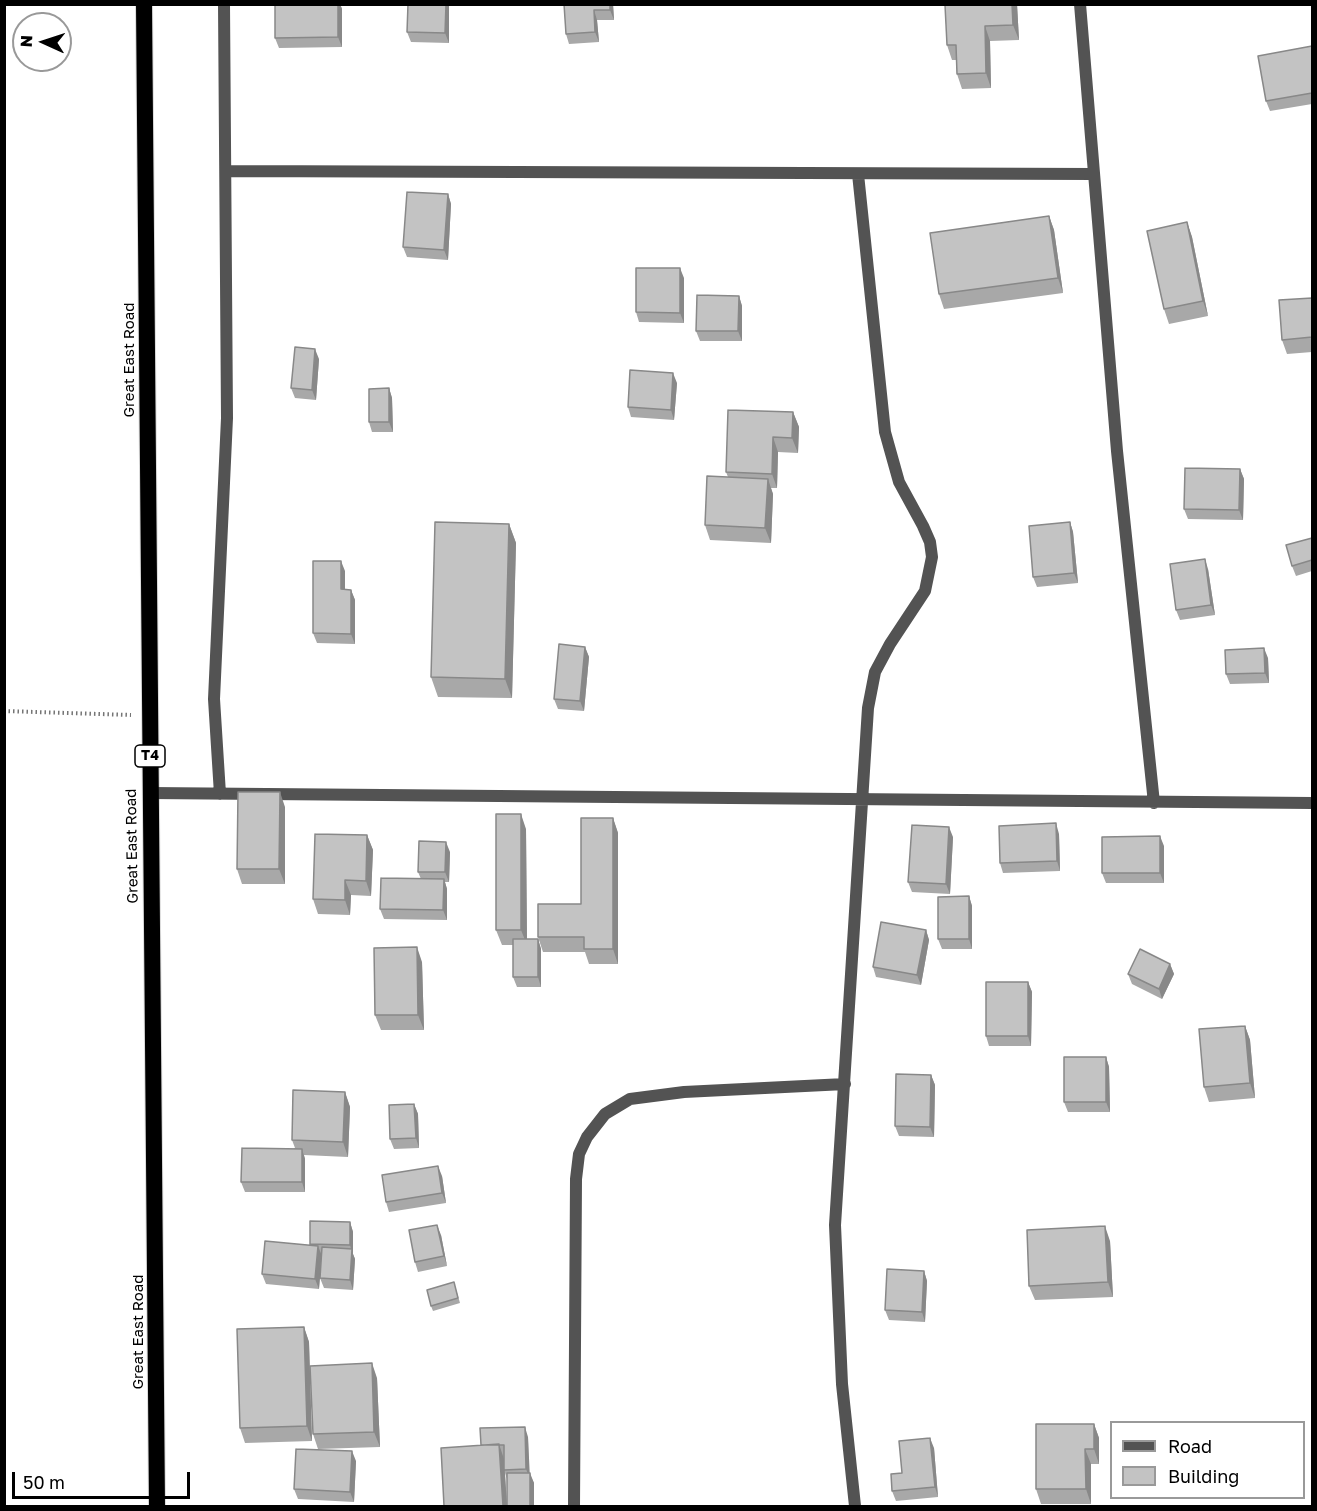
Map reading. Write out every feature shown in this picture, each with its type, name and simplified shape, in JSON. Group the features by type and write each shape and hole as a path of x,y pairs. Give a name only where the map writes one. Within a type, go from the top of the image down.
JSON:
{"highway":[{"name":"Great East Road","path":"144,4 157,1506"}],"street":[{"path":"220,794 214,699 214,643 227,418 224,4"},
{"path":"1080,4 1117,452 1154,803"},
{"path":"227,171 1094,174"},
{"path":"855,1506 842,1384 835,1225 868,708 875,672 890,644 925,591 932,557 930,542 923,526 899,482 885,432 858,174"},
{"path":"150,793 1312,803"},
{"path":"574,1506 576,1179 579,1154 587,1137 605,1114 630,1098 684,1092 845,1084"}],"path":[{"path":"4,711 150,715"}],"building":[{"path":"275,4 338,4 338,37 275,38"},
{"path":"408,4 446,4 445,33 407,32"},
{"path":"564,4 610,4 610,10 594,10 595,32 566,34"},
{"path":"1012,4 1013,25 985,26 986,73 957,74 956,45 947,45 945,5"},
{"path":"1312,46 1312,93 1266,101 1258,56"},
{"path":"407,192 448,194 444,250 403,247"},
{"path":"1049,216 1058,278 939,294 930,233"},
{"path":"1187,222 1203,301 1164,309 1147,231"},
{"path":"636,268 680,268 680,313 636,312"},
{"path":"697,295 739,296 738,331 696,331"},
{"path":"1312,298 1312,337 1282,340 1279,300"},
{"path":"295,347 315,349 312,390 291,388"},
{"path":"630,370 673,373 671,410 628,407"},
{"path":"389,388 389,422 369,422 369,389"},
{"path":"728,410 793,412 792,438 773,437 772,474 726,472"},
{"path":"1185,468 1240,469 1239,510 1184,509"},
{"path":"707,476 768,479 765,528 705,525"},
{"path":"435,522 509,524 505,679 431,677"},
{"path":"1070,522 1074,573 1033,577 1029,526"},
{"path":"1312,538 1312,560 1292,566 1286,545"},
{"path":"1205,559 1211,605 1176,610 1170,564"},
{"path":"313,561 341,561 341,589 351,590 351,634 313,633"},
{"path":"559,644 585,647 580,701 554,699"},
{"path":"1264,648 1265,673 1226,674 1225,650"},
{"path":"238,792 280,792 279,869 237,869"},
{"path":"496,814 521,814 521,930 496,930"},
{"path":"581,818 613,818 613,949 584,949 584,937 538,937 538,904 581,904"},
{"path":"1056,823 1057,861 1000,863 999,826"},
{"path":"912,825 949,827 946,884 908,882"},
{"path":"315,834 367,835 366,881 345,880 345,900 313,899"},
{"path":"1160,836 1160,873 1102,873 1102,837"},
{"path":"419,841 446,842 445,872 418,872"},
{"path":"381,878 444,879 443,910 380,909"},
{"path":"969,896 969,939 938,939 938,897"},
{"path":"881,922 926,930 917,975 873,967"},
{"path":"513,939 538,939 538,977 513,977"},
{"path":"417,947 418,1015 375,1015 374,948"},
{"path":"1140,949 1170,964 1159,989 1128,974"},
{"path":"986,982 1028,982 1028,1036 986,1036"},
{"path":"1245,1026 1250,1083 1204,1087 1199,1029"},
{"path":"1064,1057 1106,1057 1106,1102 1064,1102"},
{"path":"896,1074 931,1075 930,1127 895,1126"},
{"path":"293,1090 345,1092 343,1142 292,1140"},
{"path":"414,1104 416,1138 390,1139 389,1105"},
{"path":"242,1148 302,1149 302,1182 241,1182"},
{"path":"438,1166 442,1193 386,1202 382,1175"},
{"path":"310,1221 350,1222 350,1245 310,1244"},
{"path":"437,1225 444,1256 415,1262 409,1230"},
{"path":"1105,1226 1108,1282 1029,1286 1027,1230"},
{"path":"265,1241 318,1246 315,1279 262,1274"},
{"path":"322,1247 352,1249 350,1280 320,1278"},
{"path":"887,1269 924,1271 922,1312 885,1310"},
{"path":"454,1282 458,1298 431,1306 427,1290"},
{"path":"304,1327 307,1426 240,1428 237,1329"},
{"path":"372,1363 374,1432 313,1434 310,1366"},
{"path":"1036,1424 1094,1424 1094,1449 1085,1449 1086,1489 1036,1489"},
{"path":"525,1427 526,1469 504,1470 504,1445 481,1445 480,1428"},
{"path":"930,1438 935,1487 892,1491 891,1474 902,1473 899,1441"},
{"path":"499,1444 503,1506 444,1506 441,1448"},
{"path":"296,1449 352,1451 350,1492 294,1489"},
{"path":"507,1473 530,1473 530,1506 507,1506"}]}
